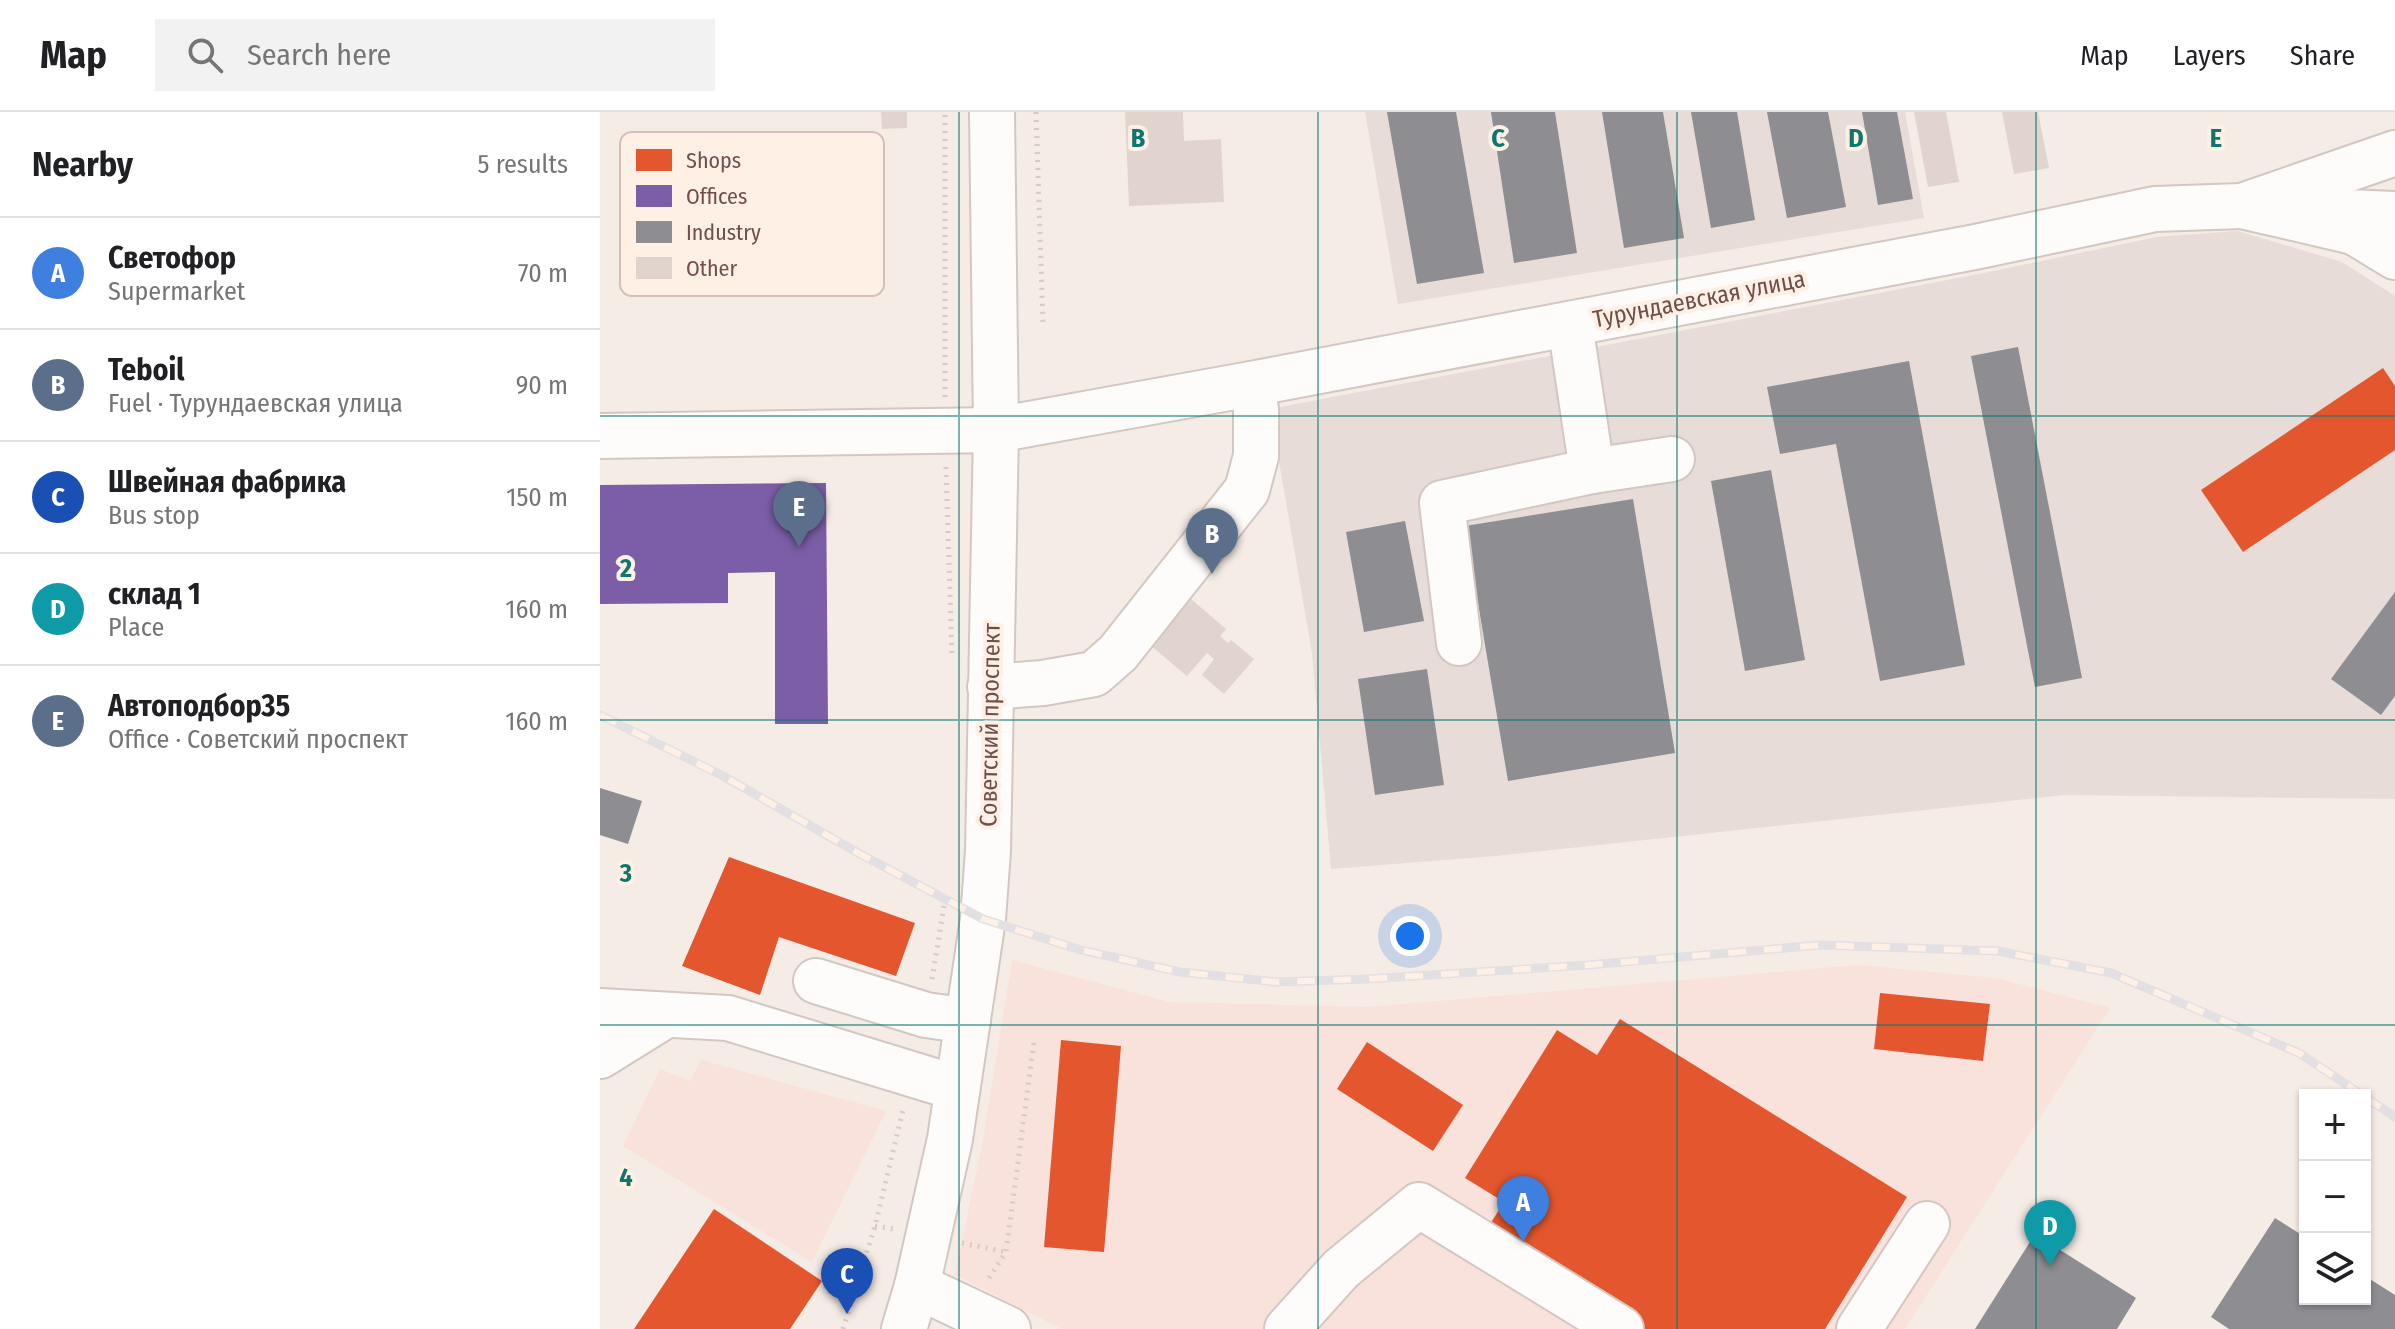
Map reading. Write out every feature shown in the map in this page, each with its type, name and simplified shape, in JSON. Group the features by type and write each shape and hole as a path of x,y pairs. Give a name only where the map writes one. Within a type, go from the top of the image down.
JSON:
{"street":[{"name":"Советский проспект","path":"904,1329 917,1286 950,1139 983,919 988,851 996,430 992,112"},
{"name":"Турундаевская улица","path":"600,436 996,430 1975,247 2155,209 2242,206 2395,153"},
{"path":"2242,206 2395,214"},
{"path":"2242,206 2354,232 2395,257"},
{"path":"1570,324 1592,471"},
{"path":"990,687 1043,683 1094,674 1118,653 1247,490 1256,456 1256,409 1251,384"},
{"path":"1459,643 1442,503 1592,471 1672,459"},
{"path":"816,981 926,1015 968,1021"},
{"path":"600,1011 728,1018 957,1088"},
{"path":"600,1056 666,1015"},
{"path":"1287,1329 1341,1269 1419,1205 1621,1329"},
{"path":"1859,1329 1927,1224"},
{"path":"917,1286 1008,1329"}],"path":[{"path":"945,112 945,430 952,667"},
{"path":"1036,112 1043,324"},
{"path":"926,1015 945,901"},
{"path":"969,1309 1006,1252 1034,1042"},
{"path":"843,1329 875,1226 911,1076"}],"shaded area":[{"path":"1365,112 1905,112 1924,218 1398,304"},
{"path":"2238,231 2342,262 2395,296 2395,799 2064,795 1495,856 1331,869 1312,653 1270,409 1979,274 2157,237"},
{"path":"1012,960 1169,1002 1368,1007 1858,965 1996,978 2110,1008 1905,1329 1062,1329 955,1275 983,1140"},
{"path":"701,1060 886,1111 812,1262 623,1146 660,1069 690,1081"}],"building: Shops":[{"path":"2383,368 2395,386 2395,450 2243,552 2201,490"},
{"path":"729,857 915,923 896,976 779,937 760,995 682,966"},
{"path":"1880,993 1990,1004 1983,1061 1874,1049"},
{"path":"1620,1019 1907,1197 1825,1329 1641,1329 1485,1232 1504,1202 1465,1178 1557,1030 1597,1055"},
{"path":"1061,1040 1121,1046 1104,1252 1044,1247"},
{"path":"1367,1042 1463,1105 1433,1151 1337,1089"},
{"path":"714,1209 822,1281 790,1329 634,1329"}],"building: Offices":[{"path":"826,483 828,724 775,724 775,572 728,573 728,603 600,604 600,485"}],"building: Industry":[{"path":"1387,112 1456,112 1484,273 1417,284"},
{"path":"1491,112 1555,112 1577,253 1514,263"},
{"path":"1602,112 1663,112 1684,238 1624,248"},
{"path":"1691,112 1737,112 1755,220 1711,228"},
{"path":"1767,112 1828,112 1846,207 1787,218"},
{"path":"1862,112 1897,112 1913,199 1878,205"},
{"path":"2018,347 2082,678 2035,687 1971,356"},
{"path":"1909,361 1965,665 1880,681 1836,444 1780,454 1767,387"},
{"path":"1771,470 1805,660 1745,671 1711,481"},
{"path":"1633,499 1675,753 1508,781 1465,526"},
{"path":"1405,521 1424,621 1364,632 1346,532"},
{"path":"2395,592 2395,696 2381,715 2331,679"},
{"path":"1427,669 1444,785 1375,795 1358,679"},
{"path":"600,788 642,801 628,844 600,835"},
{"path":"2275,1218 2299,1233 2299,1305 2371,1305 2371,1280 2395,1295 2395,1329 2229,1329 2211,1317"},
{"path":"2035,1234 2136,1298 2117,1329 1975,1329"}],"building: Other":[{"path":"881,112 907,112 907,128 882,129"},
{"path":"1125,112 1183,112 1184,141 1221,139 1224,202 1129,206"},
{"path":"1914,112 1946,112 1959,182 1928,187"},
{"path":"2002,112 2038,112 2049,168 2014,174"},
{"path":"1184,593 1226,629 1220,636 1228,643 1231,640 1254,659 1224,694 1202,675 1214,659 1207,653 1187,676 1144,640"}],"railway":[{"path":"600,715 723,776 983,919 1081,950 1180,972 1276,982 1588,965 1820,945 1998,951 2111,973 2299,1053 2353,1089"},
{"path":"2371,1101 2395,1117"}],"place":[{"name":"Автоподбор35","path":"799,547"},
{"name":"Teboil","path":"1212,574"},
{"name":"Светофор","path":"1523,1242"},
{"name":"склад 1","path":"2050,1266"},
{"name":"Швейная фабрика","path":"847,1314"}]}
